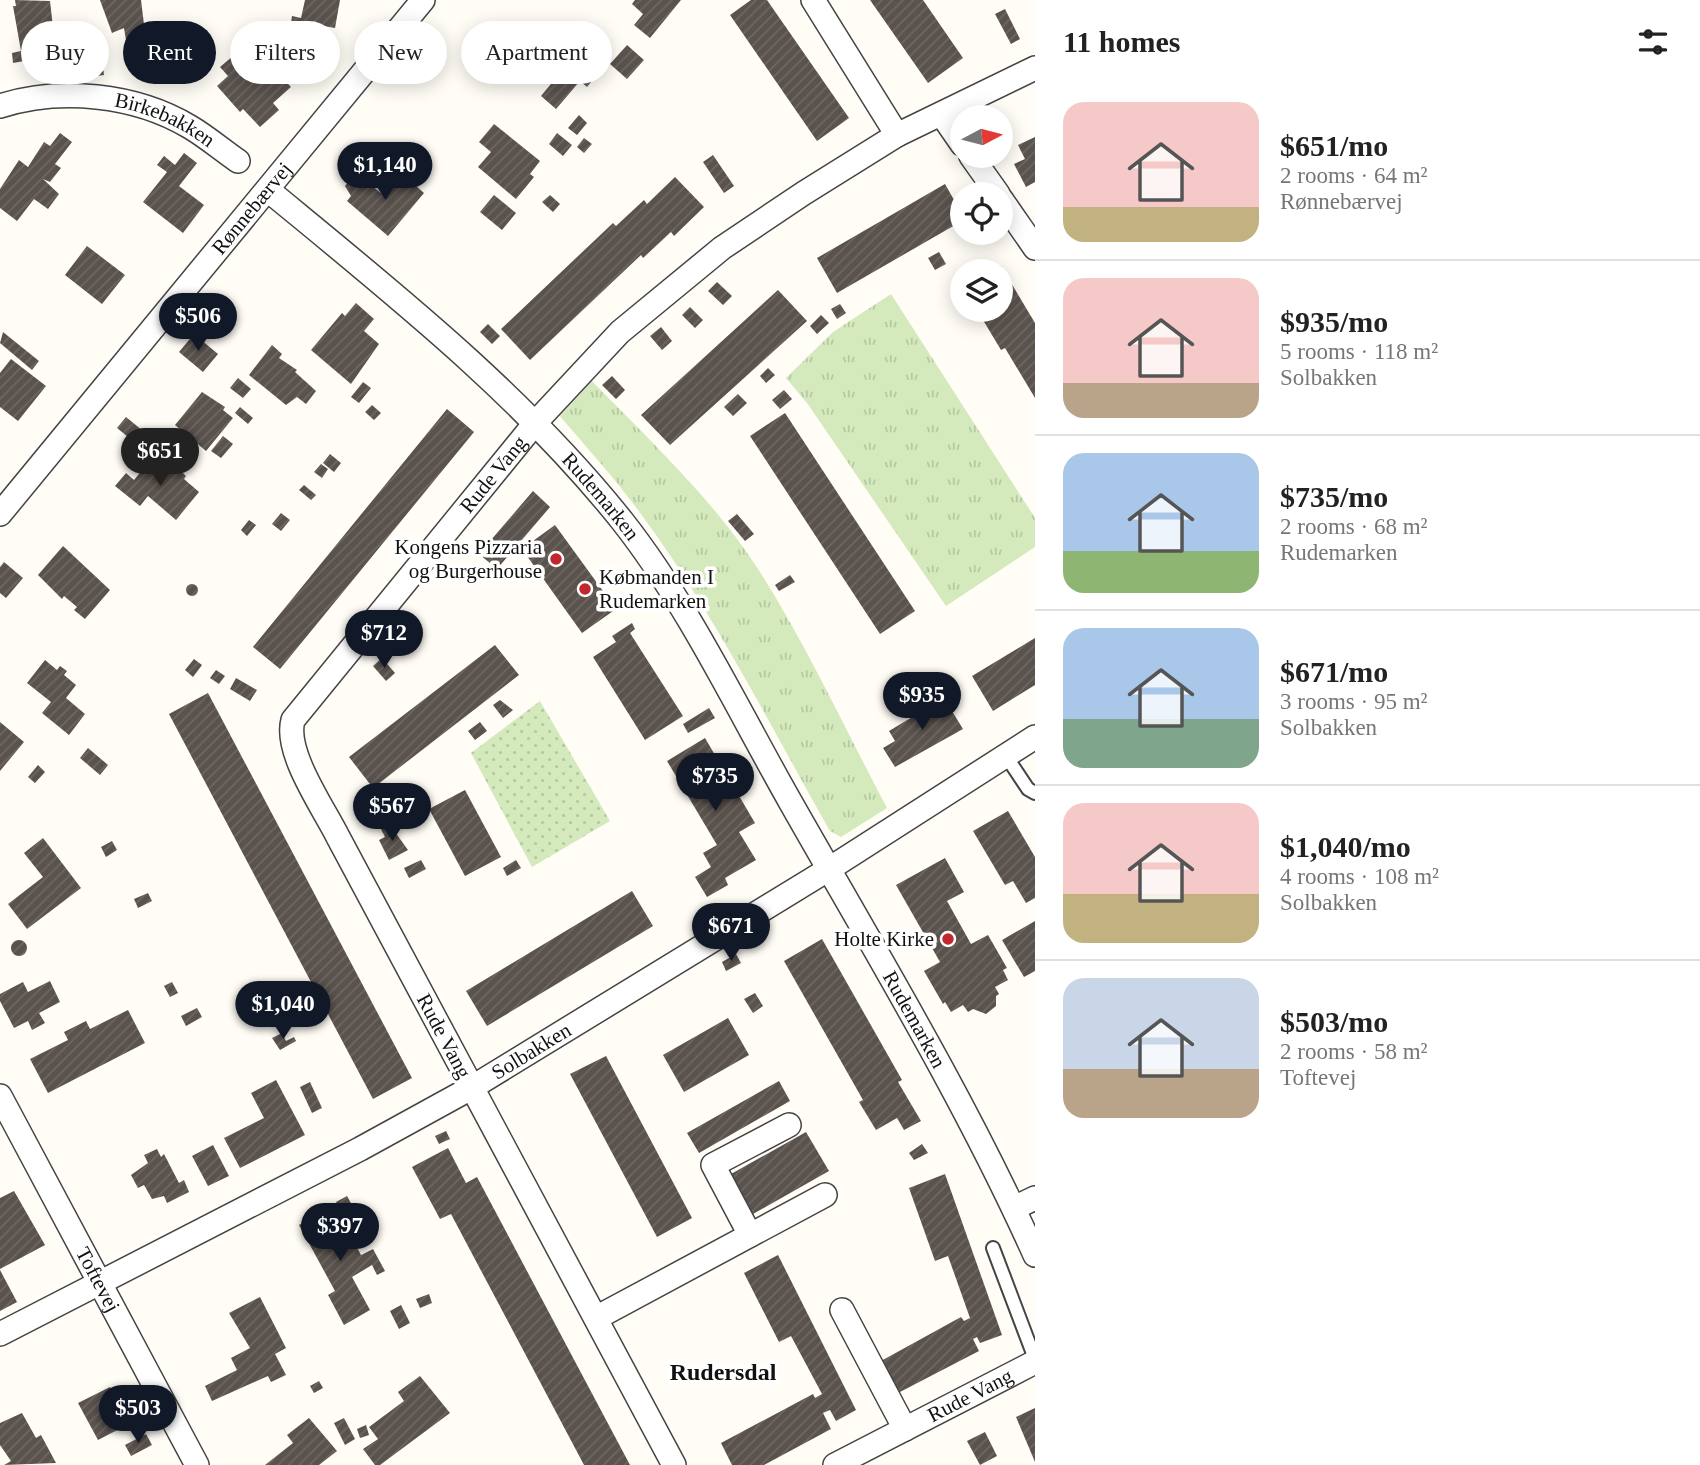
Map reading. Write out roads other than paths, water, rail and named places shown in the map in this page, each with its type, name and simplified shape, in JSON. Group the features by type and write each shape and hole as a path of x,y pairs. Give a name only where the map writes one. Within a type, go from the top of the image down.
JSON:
{"street":[{"name":"Rønnebærvej","path":"0,514 423,0"},
{"path":"813,0 897,135"},
{"name":"Rude Vang","path":"674,1465 293,750 289,733 293,720 536,422 620,332 722,248 897,135 1035,68"},
{"name":"Birkebakken","path":"0,106 52,95 135,104 188,126 238,162"},
{"path":"943,115 950,126"},
{"name":"Rudemarken","path":"268,190 328,238 536,422 624,524 676,601 829,869 943,1072 1014,1208 1035,1255"},
{"path":"1013,216 1035,248"},
{"name":"Solbakken","path":"0,1334 360,1149 471,1088 829,869 1035,737"},
{"name":"Toftevej","path":"0,1096 197,1465"},
{"path":"750,1235 713,1165 789,1125"},
{"path":"596,1318 825,1195"},
{"path":"1014,1208 1035,1198"},
{"name":"Rude Vang","path":"842,1310 905,1429"},
{"name":"Rude Vang","path":"835,1465 1035,1360"}],"lane":[{"path":"1006,755 1028,789 1035,793"},
{"path":"992,1248 1035,1360"}],"place":[{"name":"Kongens Pizzaria og Burgerhouse","path":"556,559"},
{"name":"Købmanden I Rudemarken","path":"585,589"},
{"name":"Holte Kirke","path":"948,939"}],"district":[{"name":"Rudersdal","path":"723,1372"}]}
